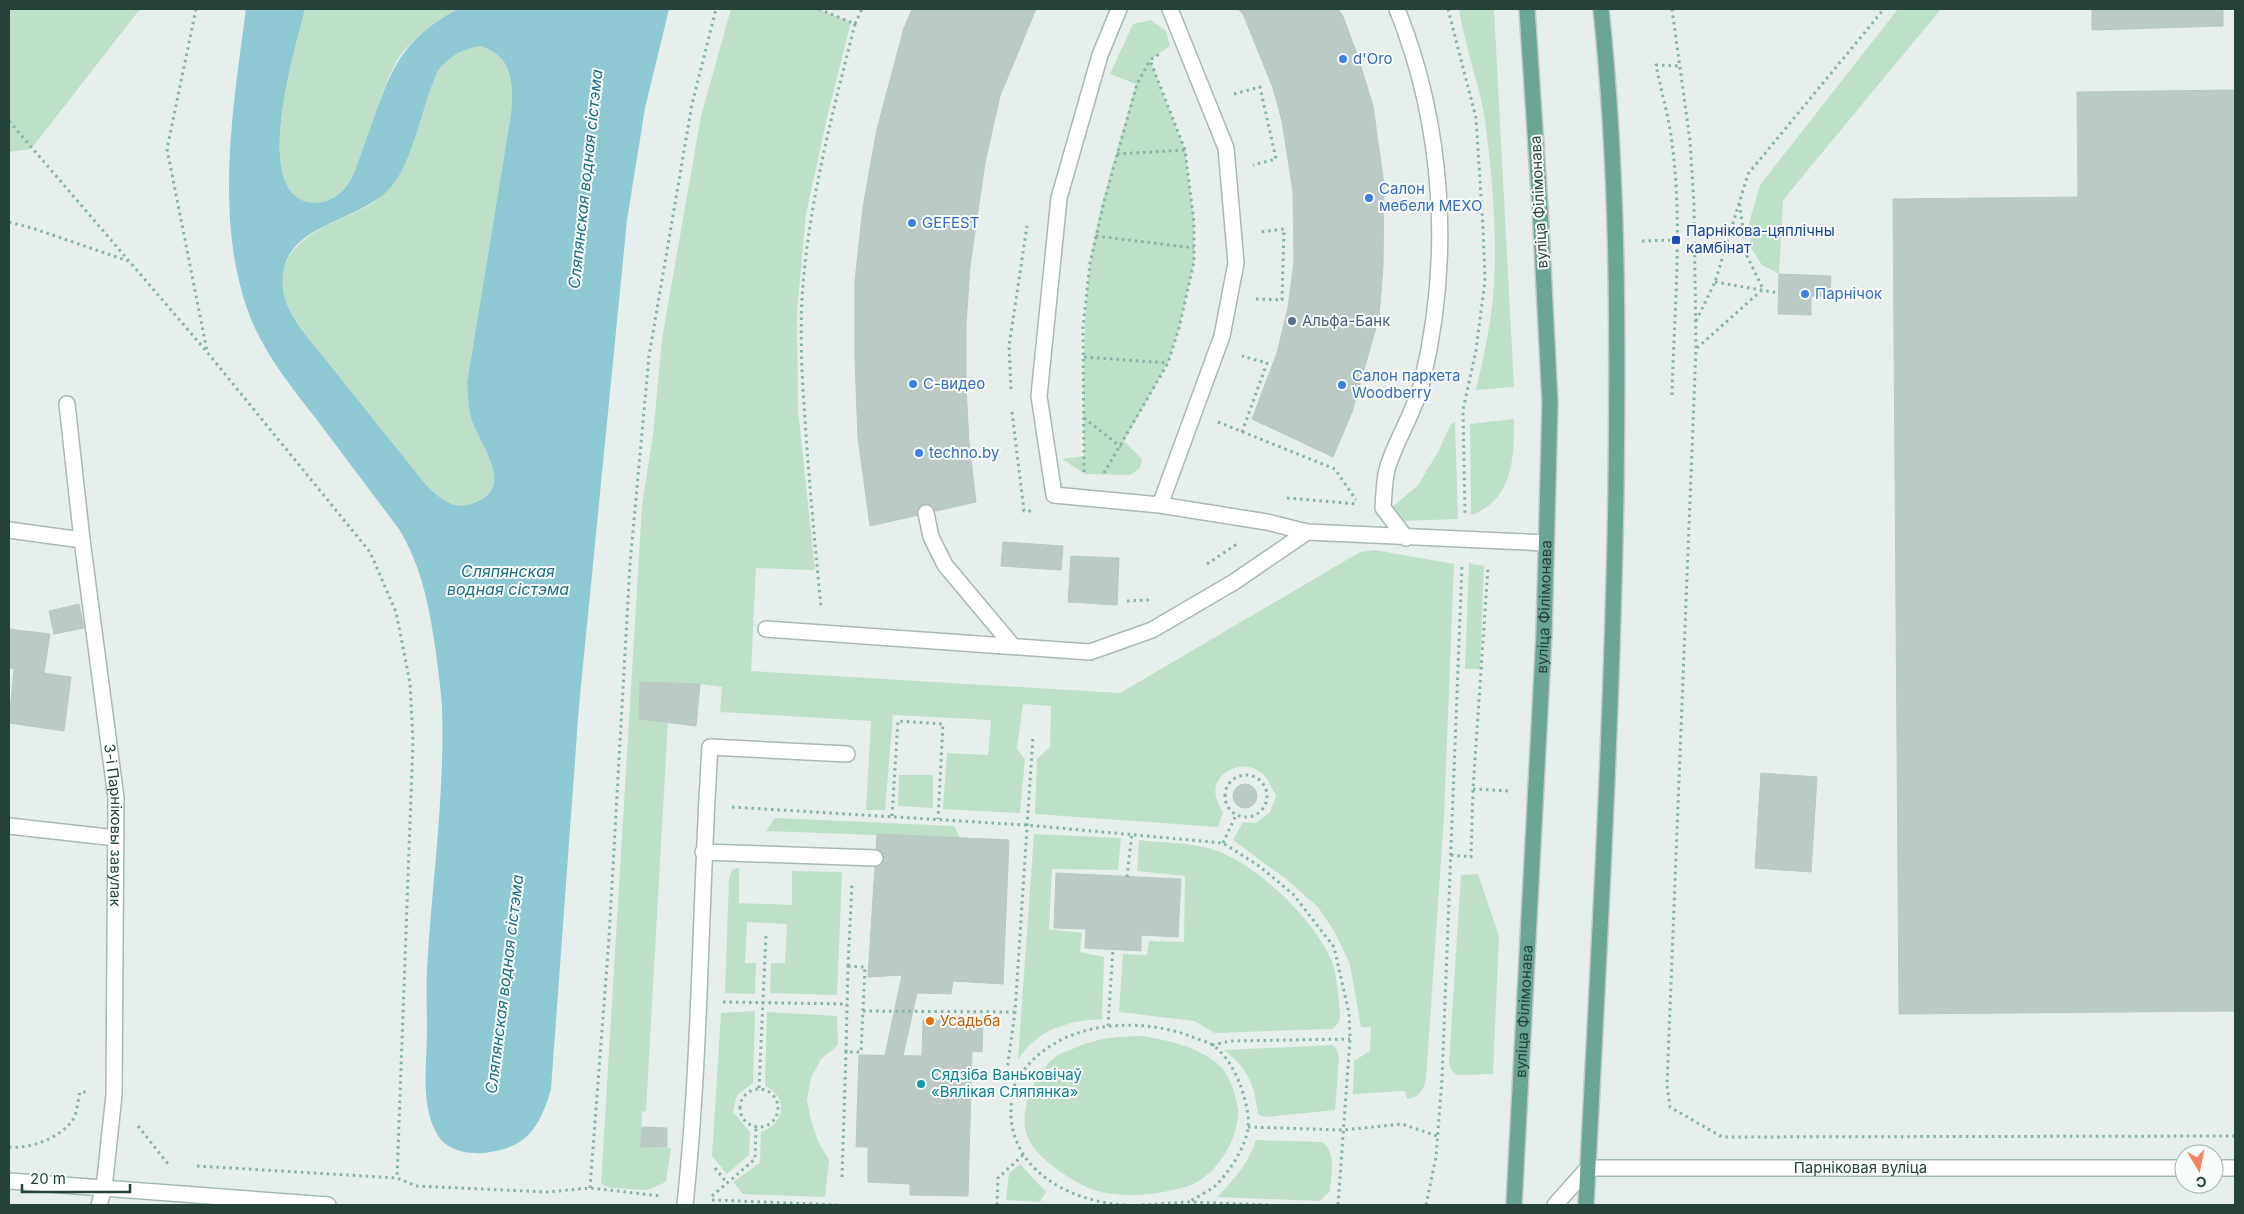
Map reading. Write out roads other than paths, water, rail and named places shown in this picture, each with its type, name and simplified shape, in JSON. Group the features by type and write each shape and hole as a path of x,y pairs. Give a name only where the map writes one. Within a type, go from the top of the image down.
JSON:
{"main road":[{"name":"вуліца Філімонава","path":"1514,1205 1536,792 1550,403 1527,9"},
{"path":"1586,1205 1614,636 1617,399 1616,241 1612,140 1601,9"}],"street":[{"path":"1119,9 1100,55 1059,198 1039,396 1054,494 1160,505 1267,522 1307,532 1546,543"},
{"path":"1160,505 1222,336 1236,263 1226,148 1170,9"},
{"path":"1397,9 1409,38 1432,133 1440,219 1434,322 1422,384 1387,468 1383,508 1406,538"},
{"name":"3-і Парніковы завулак","path":"67,404 82,540 116,798 114,1095 104,1188 99,1205"},
{"path":"926,513 931,537 946,565 1012,645"},
{"path":"9,530 82,540"},
{"path":"766,629 1090,652 1152,630 1234,582 1307,532"},
{"path":"685,1205 690,1155 703,852 710,747 847,754"},
{"path":"9,826 116,838"},
{"path":"703,852 875,858"},
{"path":"1555,1205 1588,1168"},
{"name":"Парніковая вуліца","path":"1588,1168 2174,1168"},
{"path":"9,1181 328,1205"}],"water":[{"name":"Сляпянская водная сістэма","path":"246,9 305,9 287,83 280,145 282,172 291,191 308,202 319,203 337,195 352,178 388,82 406,50 436,22 458,9 669,9 645,108 627,220 579,706 551,1089 546,1105 534,1128 522,1141 505,1149 473,1153 452,1148 443,1142 437,1134 428,1110 426,1097 427,969 442,773 442,707 434,637 424,589 414,558 399,529 298,396 264,346 251,319 239,282 232,244 229,205 229,165 236,86","holes":["480,46 499,57 509,72 512,92 511,114 467,383 472,421 493,467 494,479 492,489 485,498 471,504 458,505 442,499 427,486 305,334 290,311 284,295 283,277 284,268 290,253 301,241 315,231 364,207 379,198 391,187 406,162 432,85 442,66 456,54 467,49"]}],"place":[{"name":"d'Oro","path":"1343,59"},
{"name":"Салон мебели MEXO","path":"1369,198"},
{"name":"GEFEST","path":"912,223"},
{"name":"Парнікова-цяплічны камбінат","path":"1676,240"},
{"name":"Парнічoк","path":"1805,294"},
{"name":"Альфа-Банк","path":"1292,321"},
{"name":"С-видео","path":"913,384"},
{"name":"Салон паркета Woodberry","path":"1342,385"},
{"name":"techno.by","path":"919,453"},
{"name":"Усадьба","path":"930,1021"},
{"name":"Сядзіба Ваньковічаў «Вялікая Сляпянка»","path":"921,1084"}]}
